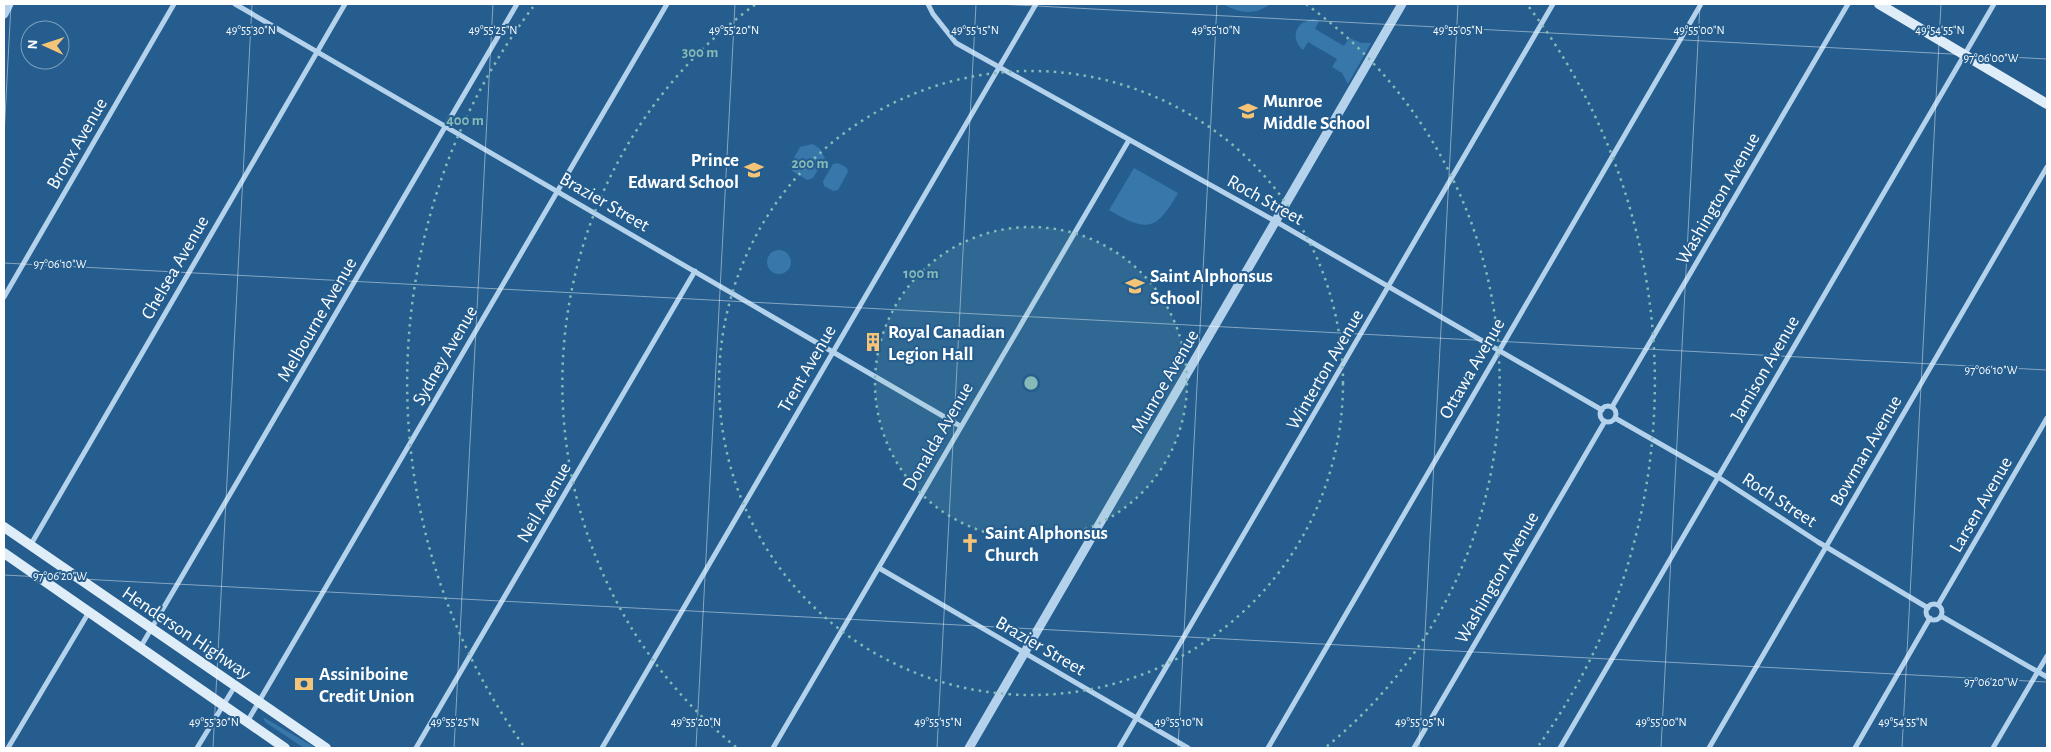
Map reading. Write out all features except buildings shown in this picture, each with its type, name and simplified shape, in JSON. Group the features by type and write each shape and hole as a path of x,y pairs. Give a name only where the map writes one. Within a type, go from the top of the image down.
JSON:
{"main road":[{"path":"1879,4 2047,104"},
{"name":"Henderson Highway","path":"4,526 30,546 326,748"},
{"name":"Henderson Highway","path":"4,554 286,748"}],"street":[{"path":"4,14 10,4"},
{"name":"Bronx Avenue","path":"4,297 174,4"},
{"name":"Brazier Street","path":"235,4 960,426"},
{"name":"Chelsea Avenue","path":"30,546 345,4"},
{"name":"Melbourne Avenue","path":"140,648 153,630 518,4"},
{"name":"Sydney Avenue","path":"247,722 667,4"},
{"name":"Roch Street","path":"928,4 937,20 956,43 1275,221 1602,410"},
{"name":"Trent Avenue","path":"602,748 1036,4"},
{"name":"Munroe Avenue","path":"969,748 1402,4"},
{"name":"Winterton Avenue","path":"1119,748 1553,4"},
{"name":"Ottawa Avenue","path":"1268,748 1701,4"},
{"name":"Washington Avenue","path":"1612,407 1848,4"},
{"name":"Jamison Avenue","path":"1560,748 1994,4"},
{"name":"Donalda Avenue","path":"773,748 1129,140"},
{"name":"Bowman Avenue","path":"1709,748 2047,167"},
{"name":"Neil Avenue","path":"416,748 695,271"},
{"path":"1606,406 1612,407 1616,411 1615,418 1611,421 1604,420 1601,417 1602,410 1606,406"},
{"name":"Roch Street","path":"1615,418 1718,477 1826,547 1928,608"},
{"name":"Larsen Avenue","path":"1938,605 2047,418"},
{"name":"Washington Avenue","path":"1414,748 1604,420"},
{"name":"Brazier Street","path":"879,568 1138,717 1188,748"},
{"path":"1930,618 1927,614 1928,608 1933,604 1938,605 1942,609 1941,616"},
{"path":"8,748 89,612"},
{"path":"1930,618 1937,619 1941,616"},
{"path":"1941,616 2047,677"},
{"path":"1855,748 1930,618"},
{"path":"1993,748 2047,656"},
{"path":"197,748 235,686"}],"shaded area":[{"path":"1223,4 1270,4 1252,12 1246,12"},
{"path":"1314,19 1319,21 1315,29 1344,46 1349,38 1362,43 1371,43 1348,84 1342,73 1332,67 1337,59 1308,42 1303,50 1296,40 1296,30 1299,26 1308,20"},
{"path":"813,144 820,149 825,158 813,178 807,180 792,171 790,165 800,147"},
{"path":"838,163 847,168 848,172 838,190 833,191 824,186 823,181 833,164"},
{"path":"1134,168 1178,193 1163,215 1149,224 1141,225 1132,222 1109,210"},
{"path":"779,250 784,251 790,257 790,267 784,273 779,274 774,273 768,267 767,262 768,257 774,251"},
{"path":"263,717 316,748 304,748 265,722"}],"place":[{"name":"Munroe Middle School","path":"1248,111"},
{"name":"Prince Edward School","path":"754,170"},
{"name":"Saint Alphonsus School","path":"1135,286"},
{"name":"Royal Canadian Legion Hall","path":"873,342"},
{"name":"Saint Alphonsus Church","path":"970,543"},
{"name":"Assiniboine Credit Union","path":"304,684"}]}
